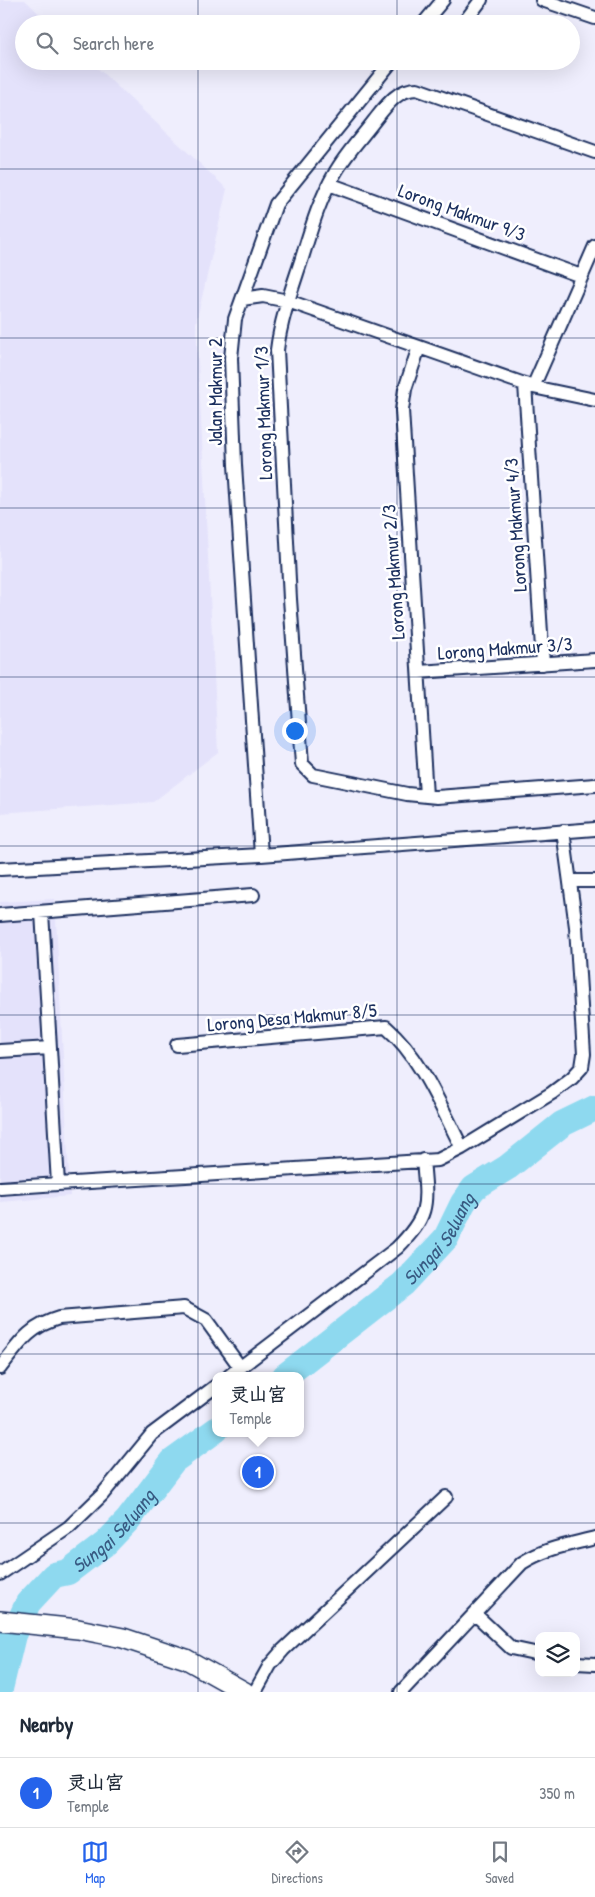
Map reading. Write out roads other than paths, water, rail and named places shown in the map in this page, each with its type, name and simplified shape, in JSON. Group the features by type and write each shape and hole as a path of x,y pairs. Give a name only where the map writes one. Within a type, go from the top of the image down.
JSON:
{"main road":[{"path":"0,1622 78,1629 123,1638 186,1658 245,1692"}],"street":[{"path":"430,15 443,0"},
{"path":"470,15 481,0"},
{"path":"542,0 595,18"},
{"name":"Jalan Makmur 2","path":"261,855 235,465 231,358 235,319 276,204 385,70"},
{"name":"Lorong Makmur 1/3","path":"426,796 407,794 313,775 302,764 290,599 277,350 280,324 318,208 335,172 384,109 400,93 407,89 417,89 595,152"},
{"name":"Lorong Makmur 9/3","path":"329,184 581,276"},
{"path":"529,385 595,246"},
{"path":"242,299 263,296 288,301 529,385 595,400"},
{"name":"Lorong Makmur 2/3","path":"419,347 405,389 402,410 426,796"},
{"name":"Lorong Makmur 4/3","path":"529,385 543,664"},
{"name":"Lorong Makmur 3/3","path":"418,672 595,660"},
{"path":"426,796 437,797 595,785"},
{"path":"0,869 261,855 595,829"},
{"path":"0,1188 438,1160 462,1148 552,1093 572,1078 582,1067 584,1054 576,927 563,831"},
{"path":"570,882 595,881"},
{"path":"0,915 254,895"},
{"path":"42,912 58,1184"},
{"name":"Lorong Desa Makmur 8/5","path":"177,1045 386,1027 399,1038 413,1056 462,1148"},
{"path":"0,1051 50,1048"},
{"path":"234,1372 397,1248 412,1233 423,1216 426,1194 424,1160"},
{"path":"0,1368 24,1338 42,1323 59,1318 184,1308 206,1320 240,1367"},
{"path":"0,1574 68,1527 102,1495 152,1434 212,1389"},
{"path":"255,1692 270,1665 283,1650 446,1496"},
{"path":"401,1692 522,1563 551,1548 595,1538"},
{"path":"475,1614 511,1648 535,1653"},
{"path":"580,1662 595,1664"}],"waterway":[{"name":"Sungai Seluang","path":"290,1372 403,1284 446,1238 463,1203 474,1188 508,1167 562,1124 595,1108"},
{"name":"Sungai Seluang","path":"0,1689 13,1635 28,1603 54,1575 68,1572 106,1543 128,1520 173,1461 212,1433"}],"place":[{"name":"灵山宫","path":"258,1472"}]}
